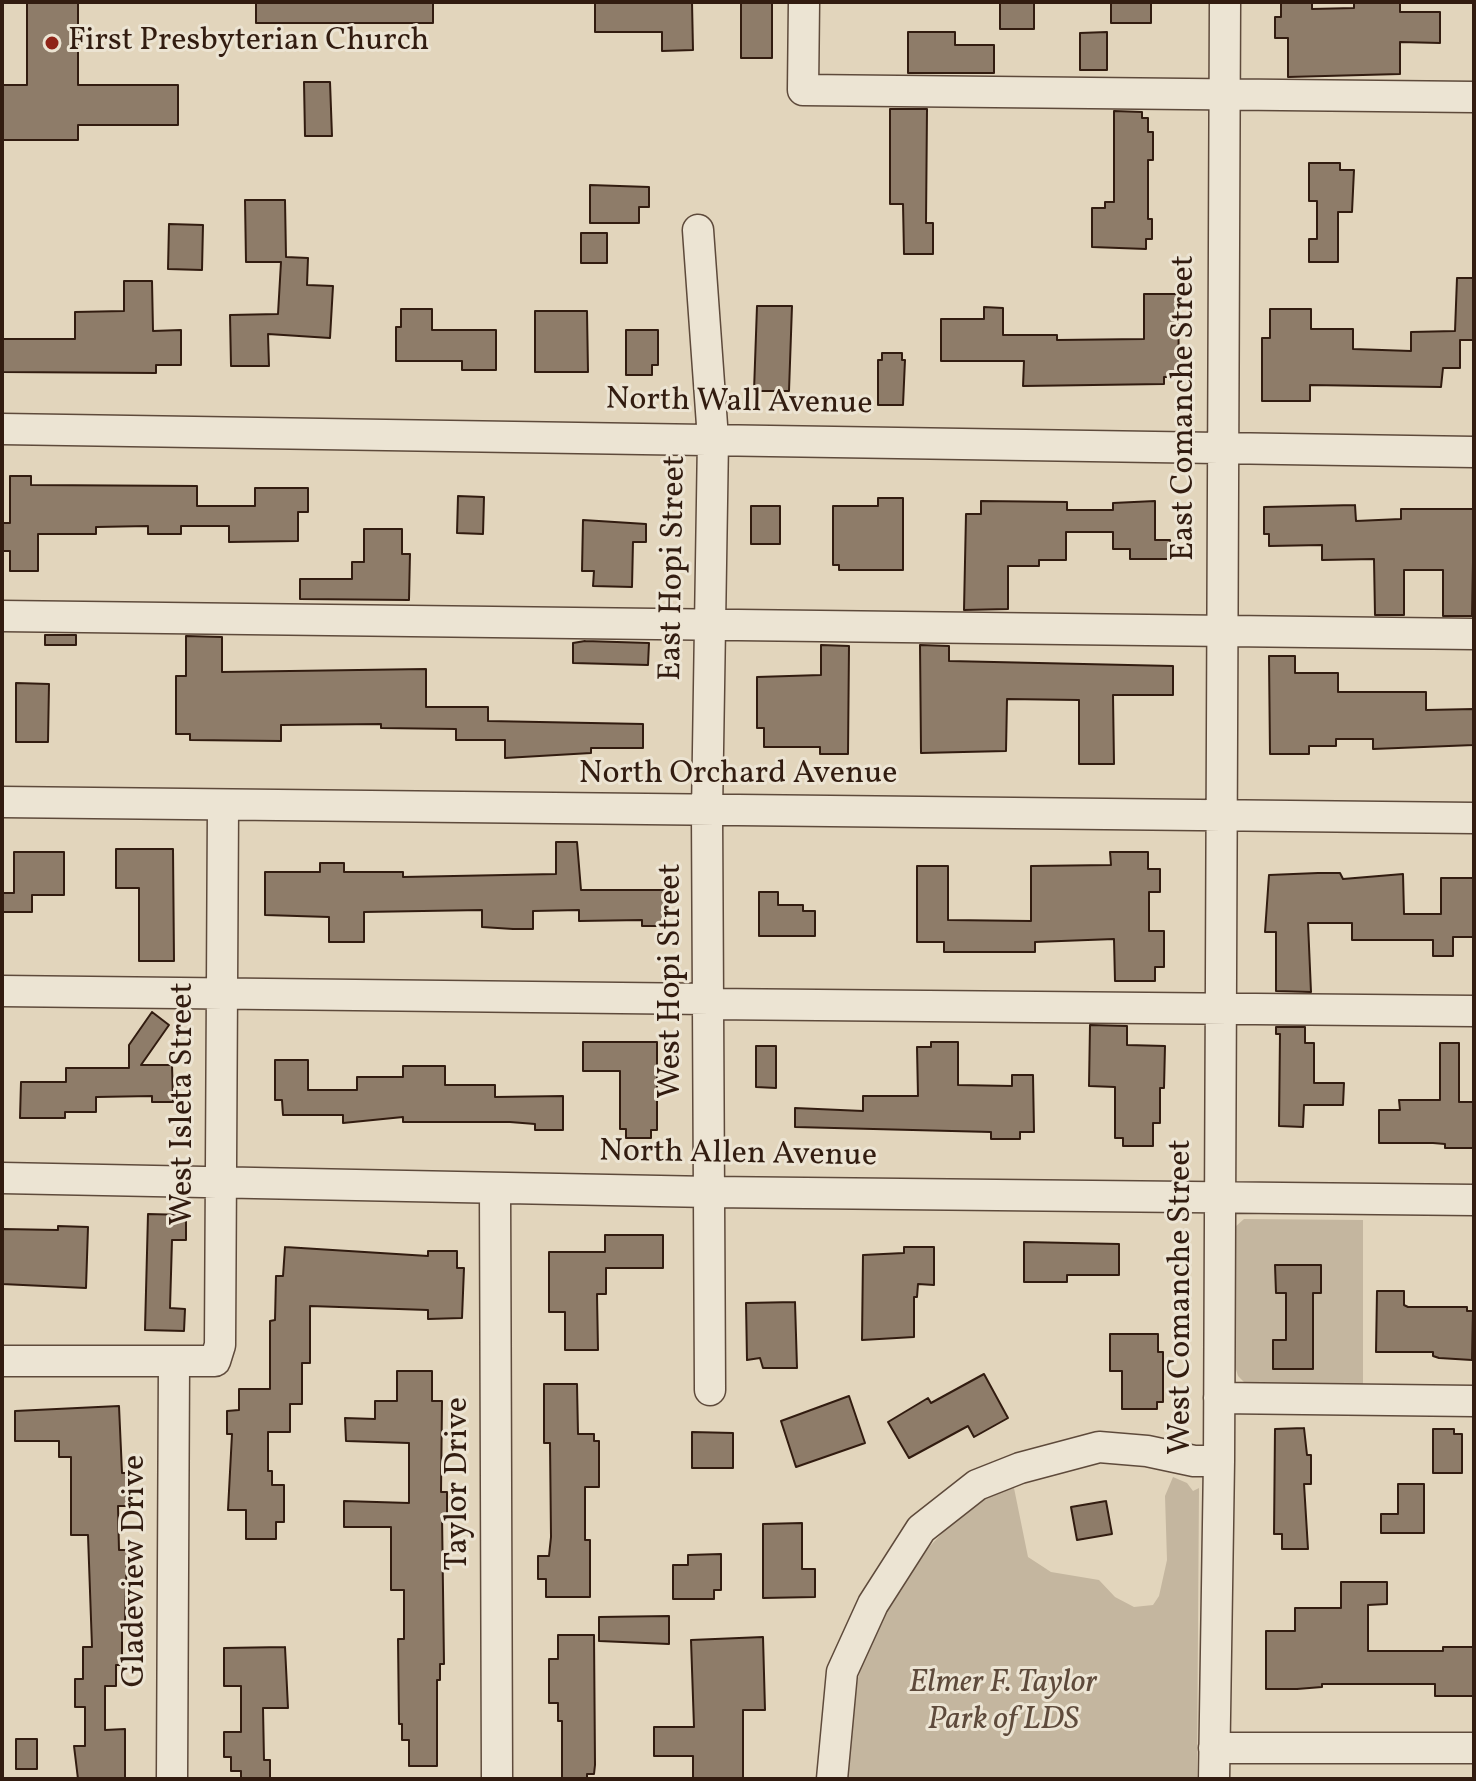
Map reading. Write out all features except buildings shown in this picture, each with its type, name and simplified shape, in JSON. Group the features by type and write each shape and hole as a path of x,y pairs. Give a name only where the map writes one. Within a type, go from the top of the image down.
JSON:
{"street":[{"path":"804,2 803,90 1474,97"},
{"name":"East Comanche Street","path":"1221,815 1225,2"},
{"name":"East Hopi Street","path":"698,230 713,439 707,812"},
{"name":"North Wall Avenue","path":"2,429 1474,452"},
{"path":"2,616 1474,634"},
{"name":"North Orchard Avenue","path":"2,802 1474,818"},
{"name":"West Isleta Street","path":"174,1363 215,1361 220,1345 223,806"},
{"name":"West Hopi Street","path":"707,812 710,1390"},
{"name":"West Comanche Street","path":"1214,1779 1219,1461 1221,815"},
{"path":"2,991 1474,1011"},
{"name":"North Allen Avenue","path":"2,1178 495,1189 1474,1200"},
{"name":"Taylor Drive","path":"495,1189 497,1779"},
{"path":"2,1361 174,1363"},
{"name":"Gladeview Drive","path":"172,1779 174,1363"},
{"path":"1219,1398 1474,1401"},
{"path":"832,1779 842,1672 873,1604 921,1529 977,1485 1020,1468 1099,1447 1147,1451 1194,1461 1219,1461"},
{"path":"1214,1748 1474,1748"}],"green space":[{"path":"1244,1219 1363,1220 1363,1388 1247,1385 1238,1376 1234,1363 1235,1227"},
{"name":"Elmer F. Taylor Park of LDS","path":"1173,1477 1187,1483 1193,1491 1199,1488 1197,1779 847,1779 857,1682 875,1620 916,1561 962,1512 981,1499 1014,1488 1028,1557 1051,1572 1099,1580 1115,1597 1134,1607 1153,1605 1159,1596 1167,1560 1165,1496"}],"place":[{"name":"First Presbyterian Church","path":"52,43"}]}
